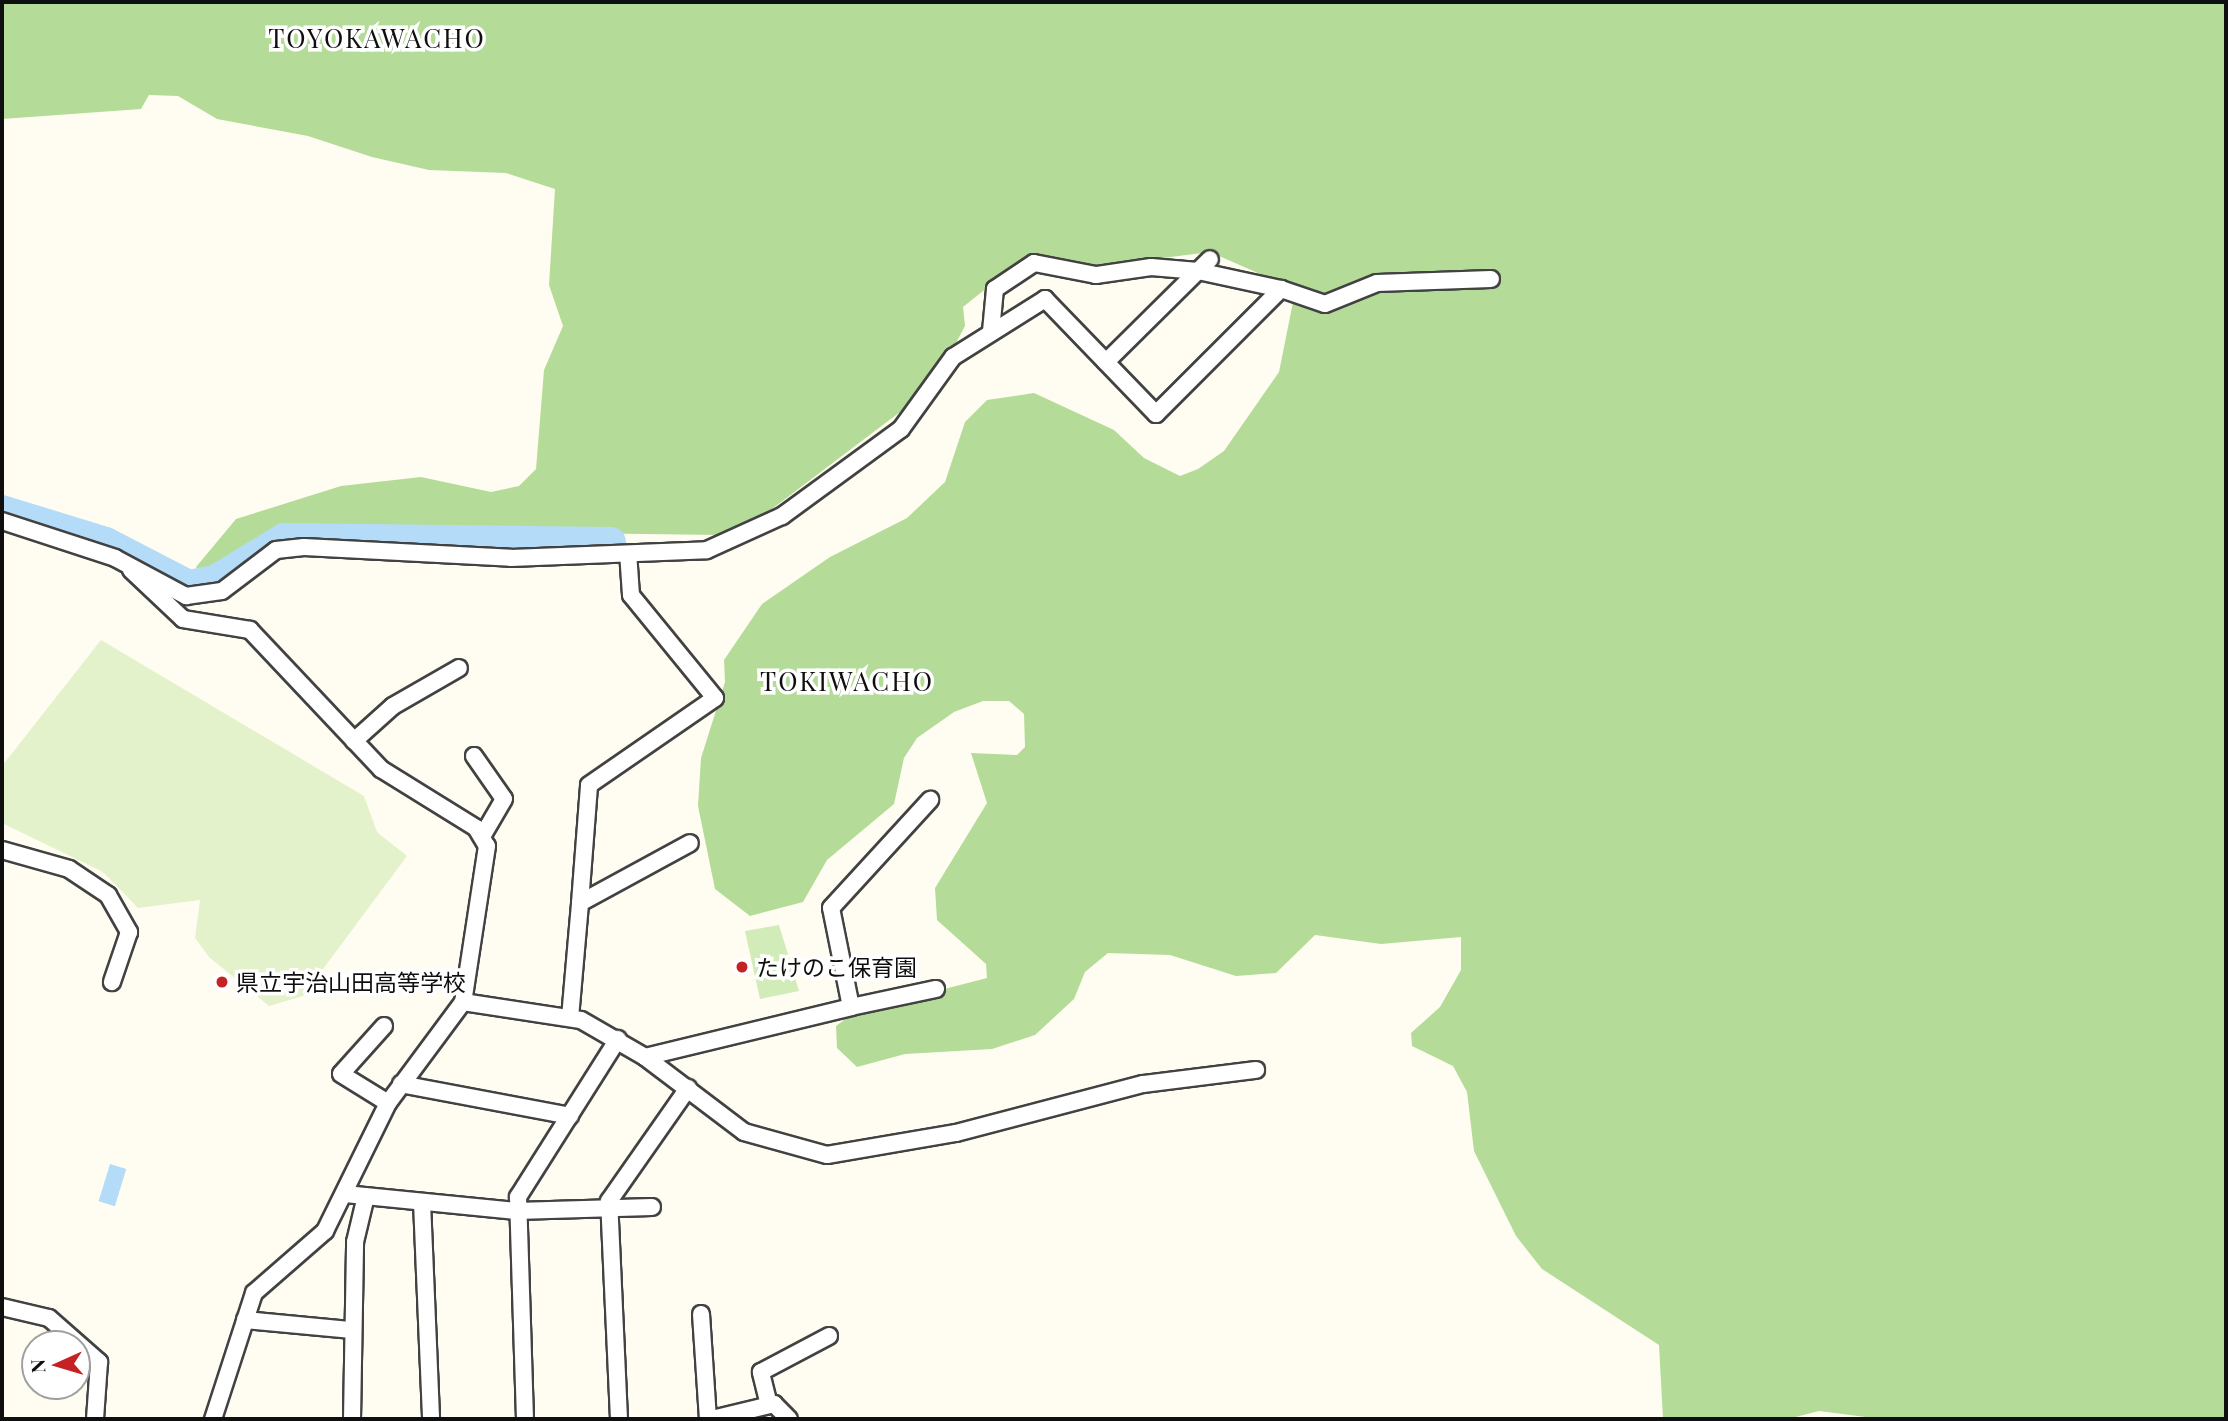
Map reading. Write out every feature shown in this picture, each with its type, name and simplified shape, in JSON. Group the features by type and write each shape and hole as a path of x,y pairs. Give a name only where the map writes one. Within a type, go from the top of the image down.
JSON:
{"street":[{"path":"1106,362 1210,259"},
{"path":"990,331 995,289 1034,262 1096,275 1151,267 1198,271 1281,289 1325,304 1377,283 1491,279"},
{"path":"2,521 128,565 178,594 200,597 235,586 276,550 337,545 487,557 628,556 707,550 782,516 901,429 953,357 990,331 1045,299 1156,414 1281,289"},
{"path":"570,1018 589,785 715,698 631,595 628,556"},
{"path":"128,565 142,586 183,619 250,629 381,769 483,835"},
{"path":"354,741 393,706 459,668"},
{"path":"213,1419 254,1293 325,1231 388,1103 463,1002 488,867 483,835 504,799 474,756"},
{"path":"851,1007 831,908 930,800"},
{"path":"580,904 690,843"},
{"path":"2,850 69,869 108,895 129,932 112,982"},
{"path":"645,1057 936,989"},
{"path":"463,1002 570,1018 618,1039 688,1088 744,1132 827,1155 956,1133 1143,1084 1256,1070"},
{"path":"384,1026 341,1074 388,1103"},
{"path":"525,1419 516,1211 518,1197 618,1039"},
{"path":"401,1084 570,1115"},
{"path":"619,1419 609,1208 688,1088"},
{"path":"345,1194 516,1211 652,1207"},
{"path":"352,1419 350,1330 355,1242 366,1196"},
{"path":"422,1202 431,1419"},
{"path":"2,1307 49,1318 99,1362 95,1419"},
{"path":"701,1314 710,1419 769,1405"},
{"path":"245,1320 350,1330"},
{"path":"789,1419 769,1405 761,1372 829,1336"}],"green space":[{"path":"2,2 2226,2 2226,1419 1881,1419 1819,1411 1788,1419 1663,1419 1659,1345 1542,1269 1516,1236 1474,1151 1467,1092 1453,1066 1412,1046 1411,1033 1440,1007 1461,970 1461,937 1381,944 1315,935 1276,973 1236,976 1170,955 1108,953 1085,972 1074,999 1035,1035 992,1049 905,1054 857,1067 837,1048 836,1026 855,1012 987,978 986,964 937,920 935,888 987,803 971,753 1017,755 1025,747 1024,714 1009,701 983,701 954,712 917,738 904,758 894,804 827,860 803,902 750,916 715,889 698,806 701,758 725,682 724,660 762,604 830,557 907,518 945,482 965,422 987,400 1034,393 1114,430 1144,458 1180,476 1198,469 1224,451 1279,372 1294,297 1283,284 1210,252 998,279 963,307 965,326 956,343 900,412 764,515 721,535 330,530 262,538 199,574 196,567 236,519 341,486 421,477 491,492 519,486 536,469 544,370 563,326 549,285 555,189 506,173 429,170 372,157 308,136 217,119 178,96 149,95 141,109 2,119"},
{"path":"101,640 364,796 377,832 407,856 303,996 269,1006 209,957 195,938 200,900 138,908 103,872 2,823 2,766"},
{"path":"779,925 799,991 760,999 745,931"}],"water":[{"path":"110,1164 126,1169 115,1206 99,1201"}],"waterway":[{"path":"2,510 106,542 189,585 215,580 284,538 611,542"}],"place":[{"name":"たけのこ保育園","path":"742,967"},
{"name":"県立宇治山田高等学校","path":"222,982"}],"district":[{"name":"TOYOKAWACHO","path":"377,38"},
{"name":"TOKIWACHO","path":"847,681"}]}
